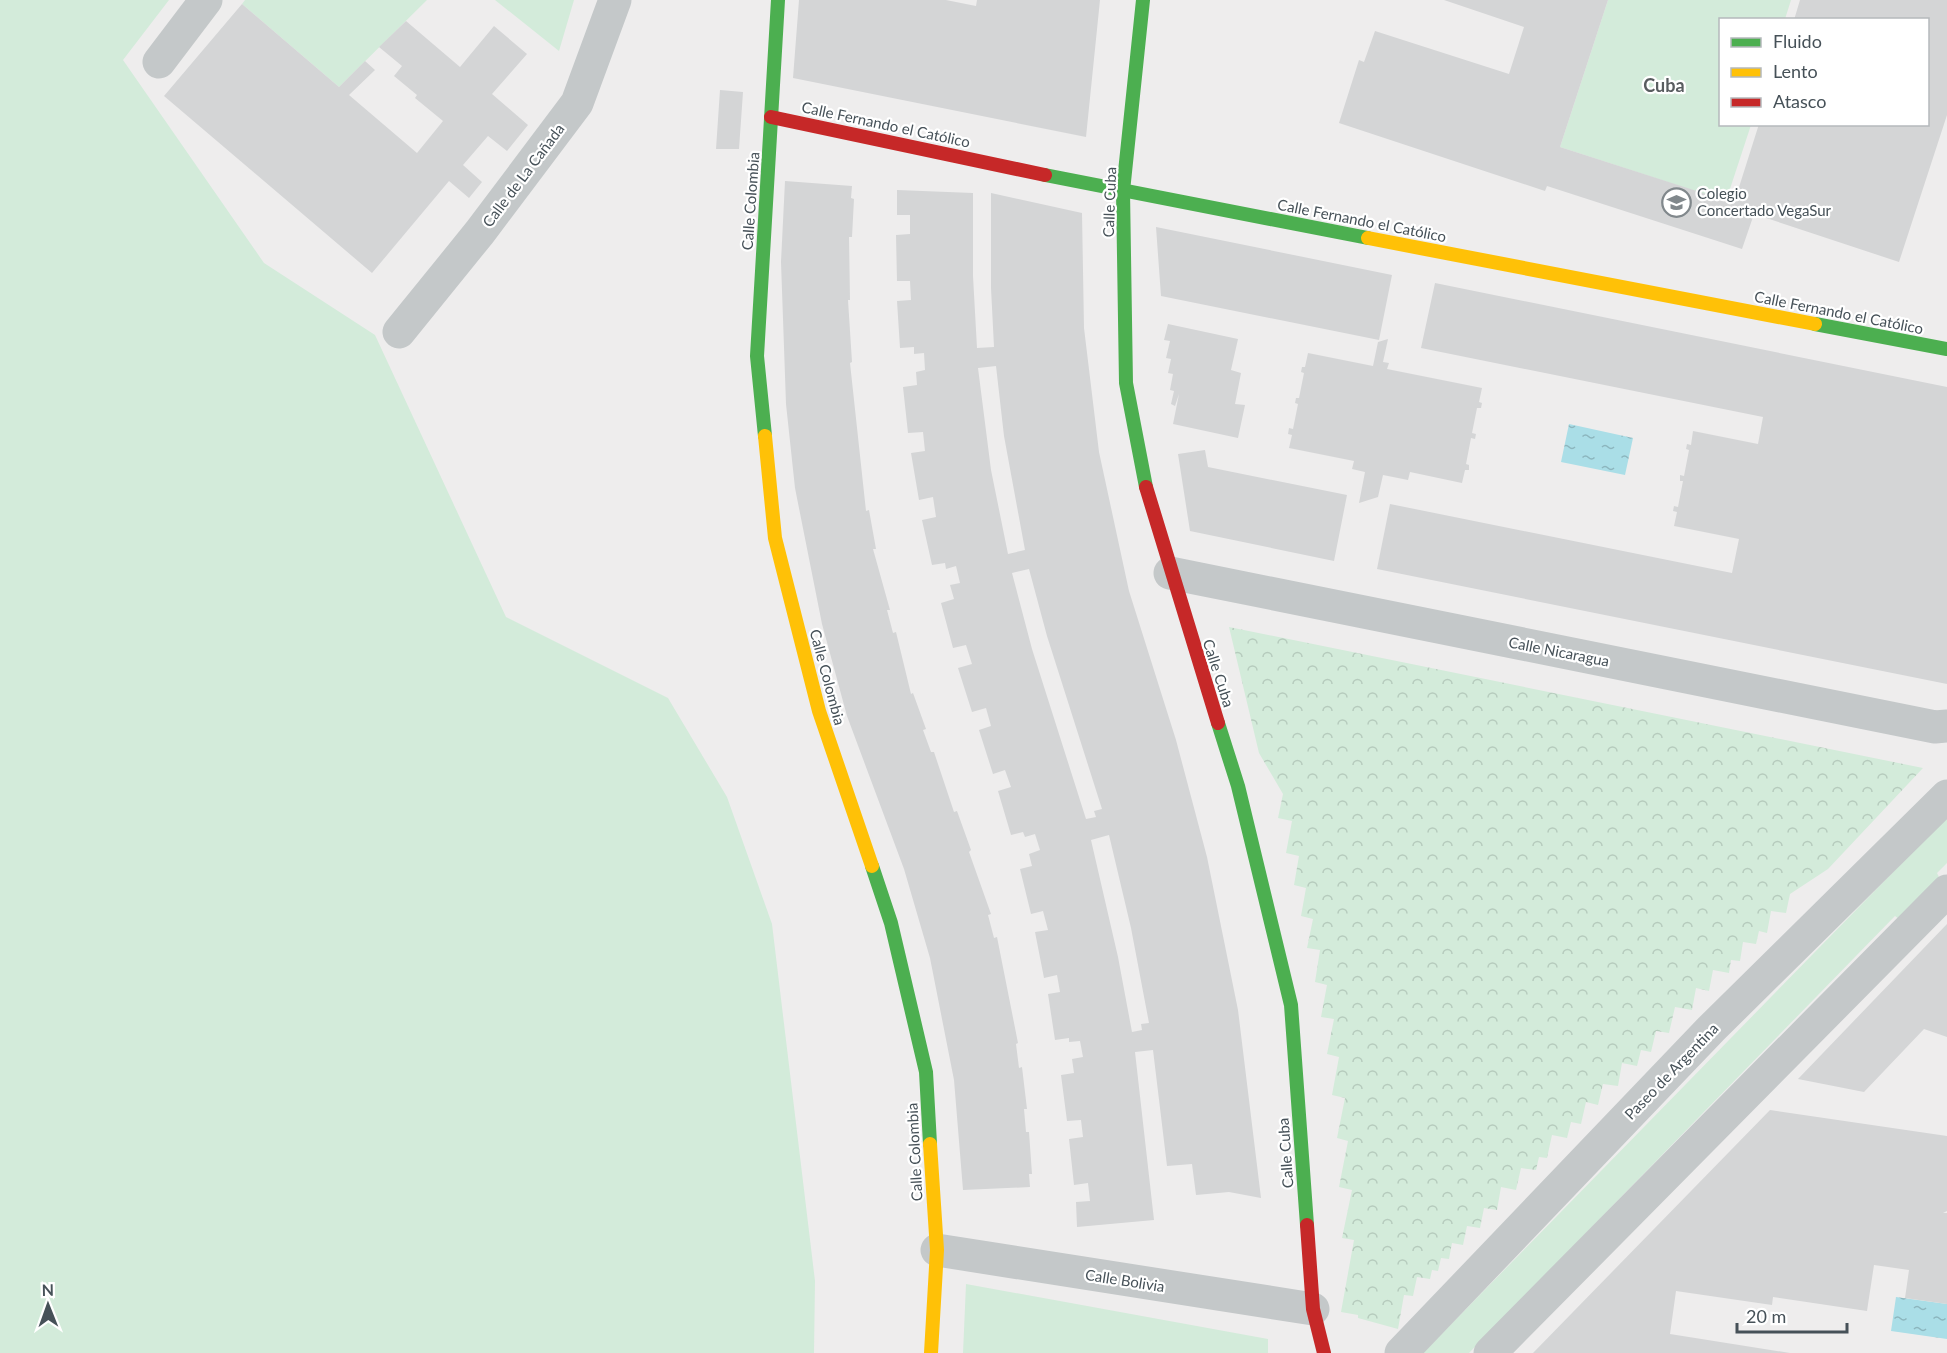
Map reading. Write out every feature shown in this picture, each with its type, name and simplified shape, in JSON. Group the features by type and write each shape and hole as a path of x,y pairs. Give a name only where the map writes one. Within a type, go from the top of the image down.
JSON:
{"street":[{"path":"159,62 206,0"},
{"name":"Calle de La Cañada","path":"399,332 480,232 577,103 615,0"},
{"name":"Calle Colombia","path":"778,0 757,356 775,538 819,711 891,923 926,1072 937,1250 931,1353"},
{"name":"Calle Cuba","path":"1143,0 1123,191 1126,383 1147,494 1238,786 1291,1005 1313,1309 1324,1353"},
{"name":"Calle Fernando el Católico","path":"771,117 1123,191 1947,349"},
{"name":"Calle Nicaragua","path":"1170,573 1935,727 1947,726"},
{"name":"Paseo de Argentina","path":"1401,1353 1711,1029 1947,796"},
{"path":"1490,1353 1947,891"},
{"name":"Calle Bolivia","path":"937,1250 1313,1309"}],"green space":[{"path":"0,0 169,0 123,60 264,263 375,335 506,617 668,698 727,797 772,924 815,1281 814,1353 0,1353"},
{"path":"245,0 427,0 339,87 242,4"},
{"path":"495,0 574,0 559,51"},
{"path":"1608,0 1791,0 1785,18 1719,18 1719,126 1751,126 1726,201 1560,147"},
{"path":"1229,627 1923,768 1828,869 1790,894 1786,913 1771,911 1767,933 1759,931 1756,944 1743,942 1740,961 1731,960 1729,973 1713,970 1709,991 1696,988 1692,1010 1675,1007 1669,1033 1656,1031 1651,1052 1641,1050 1637,1066 1622,1063 1618,1086 1603,1084 1598,1105 1586,1102 1581,1124 1571,1122 1567,1138 1552,1135 1547,1158 1539,1157 1536,1170 1521,1168 1516,1190 1501,1187 1497,1210 1484,1208 1480,1228 1467,1226 1463,1245 1452,1243 1449,1259 1441,1258 1438,1271 1432,1270 1430,1279 1417,1277 1413,1296 1404,1295 1398,1329 1358,1318 1358,1315 1341,1312 1354,1240 1342,1238 1352,1190 1339,1187 1348,1141 1337,1138 1345,1098 1332,1095 1339,1057 1327,1054 1334,1019 1321,1017 1327,985 1315,982 1320,950 1307,948 1313,919 1301,916 1306,888 1294,885 1299,856 1286,853 1292,821 1278,818 1283,794 1259,753"},
{"path":"1947,817 1947,863 1937,873 1939,877 1899,919 1895,916 1469,1353 1423,1353"},
{"path":"966,1284 1268,1339 1268,1353 963,1353"}],"water":[{"path":"1569,424 1633,438 1625,475 1561,462"},
{"path":"1896,1297 1947,1304 1947,1339 1891,1331"}],"building":[{"path":"799,0 946,0 976,6 977,0 1100,0 1086,137 793,78"},
{"path":"1444,0 1608,0 1560,147 1734,203 1758,126 1929,126 1929,18 1795,18 1800,0 1947,0 1947,115 1899,262 1754,214 1742,249 1547,186 1545,191 1339,123 1359,60 1364,62 1375,31 1509,74 1524,27"},
{"path":"242,4 339,87 365,61 375,70 349,95 417,153 443,121 415,98 417,95 394,76 402,66 379,47 406,21 460,67 494,26 527,54 492,94 528,125 507,151 488,136 463,165 482,182 469,198 449,181 372,273 164,96"},
{"path":"720,90 743,92 739,149 716,149"},
{"path":"785,181 852,186 851,198 854,199 852,237 849,237 850,300 848,300 852,362 850,363 866,511 869,510 876,549 873,549 890,610 887,610 893,633 896,632 911,694 913,693 926,729 923,730 931,752 934,752 954,812 957,811 971,850 969,852 991,914 988,915 994,938 997,937 1018,1043 1016,1044 1019,1068 1022,1067 1027,1109 1024,1109 1026,1132 1029,1132 1032,1174 1029,1174 1030,1187 963,1190 954,1080 930,958 904,869 847,716 822,624 795,488 786,404 781,262"},
{"path":"897,190 973,193 973,276 977,348 994,347 991,288 991,193 1082,213 1084,328 1099,452 1129,591 1176,740 1207,857 1238,1010 1261,1198 1229,1192 1196,1195 1192,1164 1167,1166 1153,1050 1135,1052 1154,1220 1077,1227 1076,1202 1090,1201 1088,1183 1074,1185 1069,1139 1083,1137 1081,1120 1067,1121 1061,1075 1074,1073 1072,1059 1083,1057 1080,1041 1069,1042 1069,1038 1055,1040 1048,994 1060,992 1057,975 1044,978 1035,932 1048,930 1043,911 1031,914 1020,869 1032,866 1029,854 1040,850 1035,834 1025,837 1023,832 1011,835 998,791 1011,787 1005,770 993,774 979,730 991,726 986,708 972,712 958,668 972,664 966,645 953,648 941,603 954,599 950,585 960,583 956,566 946,569 945,563 932,565 922,520 936,517 933,497 919,500 911,453 925,451 923,432 908,433 903,387 917,385 916,372 925,370 924,353 914,354 914,347 900,348 897,301 911,300 910,281 897,281 896,235 910,234 910,215 897,215","holes":["996,366 1004,436 1025,550 1008,554 991,470 978,368","1029,569 1047,636 1102,809 1094,811 1096,817 1086,819 1032,649 1012,573","1109,835 1131,928 1149,1023 1141,1024 1142,1030 1132,1032 1118,957 1091,840"]},
{"path":"1156,227 1392,275 1379,340 1161,296"},
{"path":"1435,283 1947,387 1947,684 1377,569 1390,504 1732,573 1739,539 1674,526 1677,512 1673,511 1674,506 1678,507 1683,481 1680,481 1680,475 1684,476 1689,450 1686,449 1687,444 1691,445 1693,431 1758,444 1763,417 1421,348"},
{"path":"1168,324 1238,339 1231,370 1241,373 1235,404 1245,405 1238,438 1173,424 1179,394 1175,406 1171,404 1174,391 1170,390 1173,374 1168,373 1171,359 1166,358 1170,341 1164,340"},
{"path":"1388,339 1383,362 1389,363 1387,369 1482,388 1479,402 1482,403 1481,408 1477,408 1472,433 1476,434 1475,439 1471,438 1466,464 1469,465 1469,470 1465,470 1462,483 1410,472 1408,480 1383,475 1378,497 1359,503 1365,472 1352,469 1354,461 1289,448 1292,435 1288,434 1289,428 1293,429 1298,404 1295,403 1296,398 1299,398 1304,373 1301,372 1302,367 1305,367 1308,353 1373,366 1378,342"},
{"path":"1205,450 1208,467 1347,495 1334,561 1190,531 1178,454"},
{"path":"1947,924 1947,1037 1924,1029 1864,1092 1798,1079"},
{"path":"1770,1110 1947,1136 1947,1211 1943,1213 1947,1213 1947,1304 1905,1298 1909,1270 1874,1265 1867,1311 1773,1297 1772,1305 1676,1291 1670,1334 1790,1353 1533,1353"}],"traffic: fast":[{"path":"765,436 757,356 778,0"},
{"path":"1143,0 1123,191 1126,383 1146,487"},
{"path":"1045,175 1368,238"},
{"path":"1815,324 1947,349"},
{"path":"1218,723 1238,786 1291,1005 1307,1225"},
{"path":"872,866 891,923 926,1072 930,1144"}],"traffic: slow":[{"path":"1368,238 1815,324"},
{"path":"765,436 775,538 819,711 872,866"},
{"path":"930,1144 937,1250 931,1353"}],"traffic: jam":[{"path":"771,117 1045,175"},
{"path":"1146,487 1218,723"},
{"path":"1307,1225 1313,1309 1324,1353"}],"place":[{"name":"Colegio Concertado VegaSur","path":"1676,202"}],"district":[{"name":"Cuba","path":"1664,85"}]}
